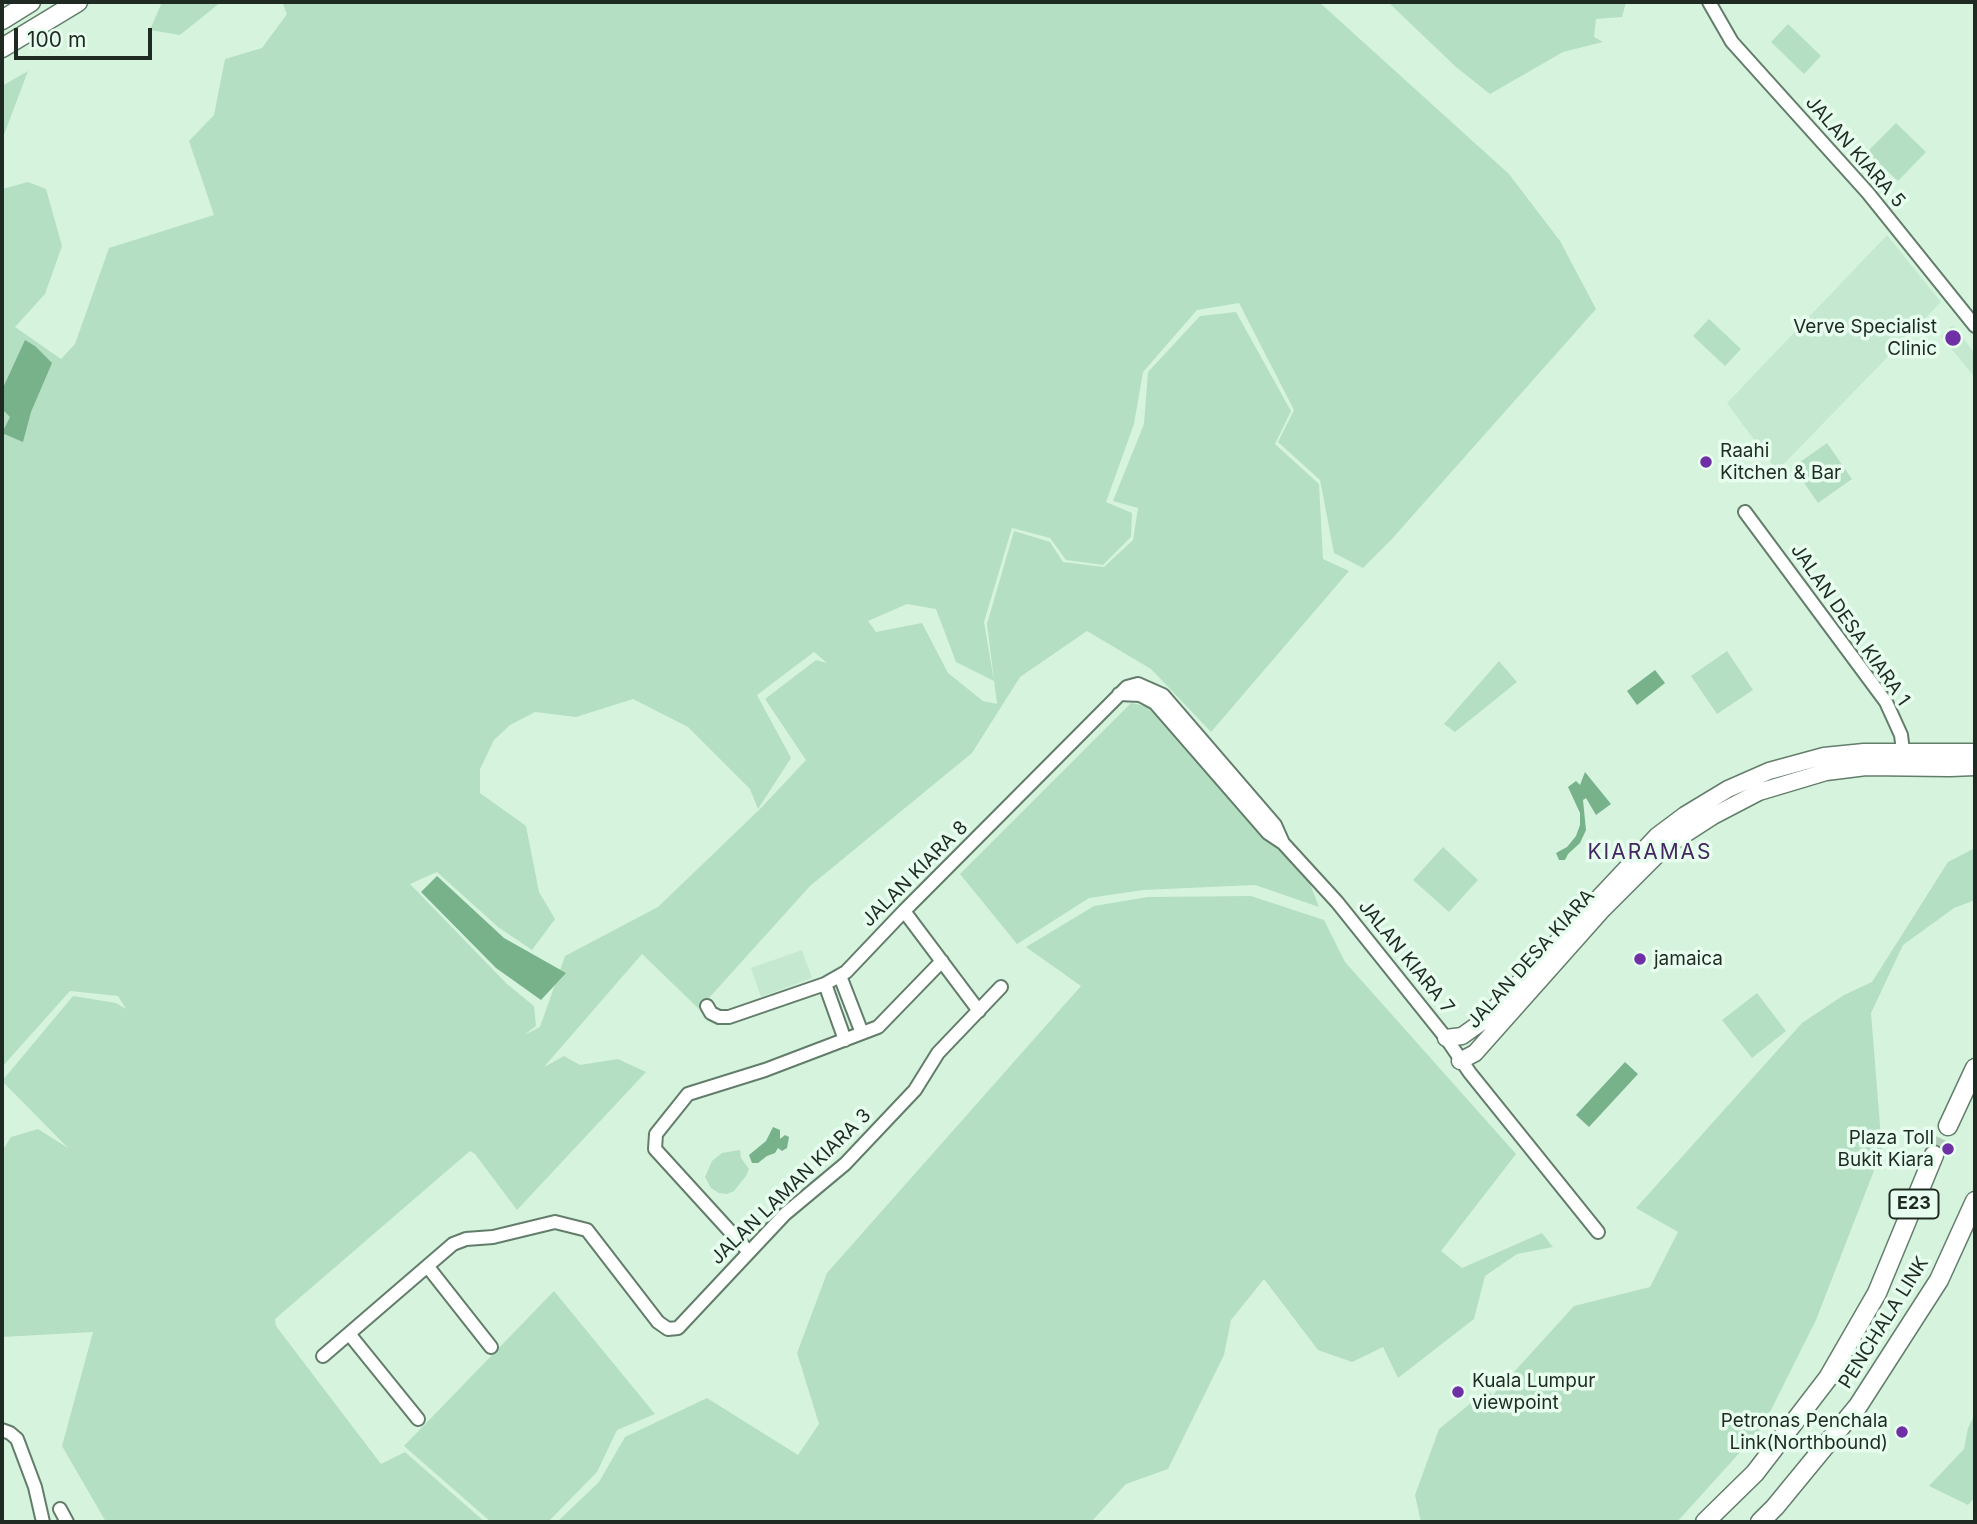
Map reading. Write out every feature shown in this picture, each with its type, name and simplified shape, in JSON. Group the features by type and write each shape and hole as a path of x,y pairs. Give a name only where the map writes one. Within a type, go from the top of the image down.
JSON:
{"highway":[{"path":"2,20 31,2"},
{"path":"2,48 78,2"},
{"path":"1948,1126 1975,1068"},
{"name":"PENCHALA LINK","path":"1705,1522 1755,1473 1828,1378 1877,1293 1934,1155"},
{"name":"PENCHALA LINK","path":"1760,1522 1858,1406 1939,1280 1975,1201"}],"main road":[{"name":"JALAN DESA KIARA","path":"1446,1038 1462,1036 1483,1021 1657,836 1728,789 1769,771 1824,756 1864,752 1975,752"},
{"name":"JALAN DESA KIARA","path":"1460,1061 1475,1053 1604,909 1665,847 1713,816 1759,792 1826,772 1866,767 1975,766"}],"street":[{"name":"JALAN KIARA 5","path":"1709,2 1732,42 1868,193 1975,326"},
{"name":"JALAN DESA KIARA 1","path":"1745,512 1886,702 1901,734 1905,768"},
{"name":"JALAN KIARA 8","path":"707,1006 711,1013 719,1017 729,1017 825,984 840,976 1127,687 1138,684 1163,695 1275,825 1283,843"},
{"name":"JALAN KIARA 7","path":"1283,843 1338,902 1446,1038 1460,1061 1598,1232"},
{"path":"904,911 979,1011"},
{"path":"748,1251 655,1149 656,1134 688,1094 765,1070 878,1027 942,961"},
{"path":"840,976 862,1033"},
{"path":"825,984 845,1040"},
{"name":"JALAN LAMAN KIARA 3","path":"323,1356 453,1244 555,1222 587,1230 658,1322 668,1329 678,1328 785,1214 845,1164 915,1090 938,1053 1001,988"},
{"path":"428,1267 491,1347"},
{"path":"350,1335 418,1419"},
{"path":"2,1430 17,1439 35,1487 43,1522"},
{"path":"60,1510 67,1522"}],"shaded area":[{"path":"162,2 221,2 180,35 150,30"},
{"path":"282,2 1319,2 1509,174 1560,241 1596,309 1363,568 1334,553 1320,480 1278,442 1294,410 1239,303 1197,310 1143,372 1134,424 1106,502 1132,513 1131,537 1103,565 1066,560 1050,538 1012,528 984,622 994,681 956,662 936,609 907,604 868,621 876,632 922,623 948,673 983,701 997,704 987,624 1014,531 1050,542 1063,562 1104,567 1133,540 1138,508 1113,501 1144,424 1148,372 1200,316 1236,312 1291,411 1275,444 1319,484 1323,559 1349,571 1211,732 1151,669 1087,631 1020,677 972,753 810,886 699,1009 642,954 544,1067 564,1056 580,1065 618,1059 646,1072 517,1210 470,1151 275,1319 276,1326 381,1464 405,1452 485,1522 106,1522 62,1446 93,1332 2,1337 2,1151 11,1137 38,1129 68,1148 2,1081 73,996 116,1003 126,1009 118,996 70,991 2,1067 2,189 28,182 46,189 62,246 45,294 15,327 61,359 75,344 109,248 214,215 189,141 214,115 225,59 262,48 287,14","holes":["814,652 827,663 816,660 765,699 806,760 760,809 658,907 565,956 540,1027 524,1035 536,1026 534,1006 507,984 410,884 437,872 498,927 532,950 555,919 539,892 526,826 480,793 480,769 494,740 510,725 535,712 576,717 633,699 688,727 750,789 758,809 791,758 757,695"]},
{"path":"1388,2 1626,2 1622,17 1596,19 1594,37 1603,42 1563,52 1490,94 1456,67"},
{"path":"1788,24 1821,56 1804,74 1771,42"},
{"path":"28,71 2,140 2,86"},
{"path":"1896,123 1926,152 1898,181 1867,152"},
{"path":"1887,235 1941,302 1777,471 1727,403"},
{"path":"1709,319 1741,349 1725,366 1693,336"},
{"path":"1953,325 1975,354 1975,378 1941,336"},
{"path":"25,340 52,363 31,412 23,442 2,433 10,417 2,409 2,390"},
{"path":"1827,443 1852,479 1818,503 1793,467"},
{"path":"1727,651 1753,690 1717,714 1691,676"},
{"path":"1499,661 1517,682 1455,732 1444,724"},
{"path":"1655,670 1665,683 1637,705 1627,691"},
{"path":"1131,703 1159,709 1309,881 1319,907 1255,885 1143,890 1089,898 1017,944 960,874"},
{"path":"1585,772 1611,804 1596,815 1586,798 1583,800 1586,830 1580,843 1565,860 1559,860 1556,853 1567,847 1576,836 1580,825 1580,813 1568,787 1576,781 1580,785"},
{"path":"1443,847 1478,880 1449,912 1413,880"},
{"path":"1975,848 1975,900 1954,908 1903,945 1871,1013 1882,1150 1816,1320 1762,1428 1677,1522 1421,1522 1415,1495 1439,1429 1487,1390 1493,1395 1574,1306 1650,1287 1678,1232 1636,1208 1802,1023 1844,995 1872,982 1948,862"},
{"path":"437,876 504,938 566,973 541,1000 496,968 421,892"},
{"path":"1251,896 1324,920 1345,962 1516,1154 1441,1251 1462,1268 1542,1233 1553,1247 1517,1254 1485,1276 1474,1319 1398,1378 1383,1347 1352,1362 1318,1350 1264,1279 1231,1320 1224,1355 1168,1469 1126,1484 1091,1522 557,1522 599,1482 625,1437 707,1398 798,1455 819,1424 797,1353 827,1273 1081,986 1026,947 1094,906 1148,897"},
{"path":"802,950 812,978 761,997 751,968"},
{"path":"1757,993 1786,1031 1752,1058 1722,1020"},
{"path":"1625,1062 1638,1074 1589,1127 1576,1115"},
{"path":"773,1127 780,1130 780,1139 785,1135 789,1137 787,1148 782,1151 778,1148 775,1153 758,1163 752,1163 749,1155 766,1141"},
{"path":"740,1150 741,1158 749,1169 746,1176 734,1191 719,1193 711,1188 705,1177 712,1161 722,1153"},
{"path":"554,1291 655,1414 617,1430 597,1472 548,1522 491,1522 404,1446"},
{"path":"1975,1414 1975,1497 1968,1505 1929,1486 1964,1449 1968,1428"}],"tunnel":[{"path":"1934,1155 1948,1126"}],"place":[{"name":"Verve Specialist Clinic","path":"1953,338"},
{"name":"Raahi Kitchen & Bar","path":"1706,462"},
{"name":"jamaica","path":"1640,959"},
{"name":"Plaza Toll Bukit Kiara","path":"1948,1149"},
{"name":"Kuala Lumpur viewpoint","path":"1458,1392"},
{"name":"Petronas Penchala Link(Northbound)","path":"1902,1432"}],"district":[{"name":"KIARAMAS","path":"1650,853"}]}
